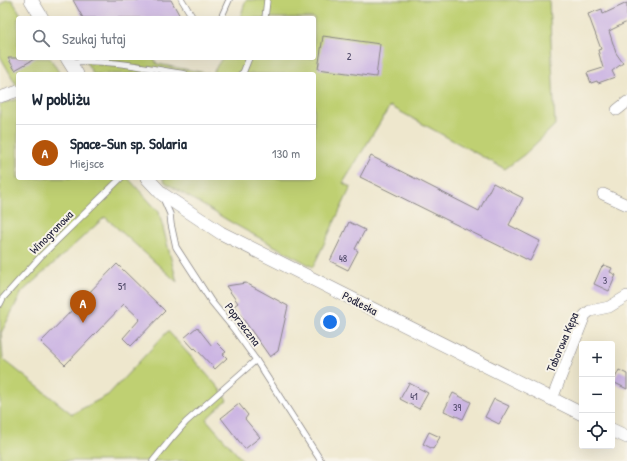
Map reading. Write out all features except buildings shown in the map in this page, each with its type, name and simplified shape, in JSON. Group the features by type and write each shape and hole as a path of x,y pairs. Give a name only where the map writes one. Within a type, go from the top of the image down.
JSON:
{"street":[{"path":"31,0 41,16"},
{"path":"0,97 16,92"},
{"path":"617,110 627,102"},
{"name":"Podleska","path":"149,180 162,194 221,233 580,413"},
{"path":"603,194 627,206"},
{"name":"Taborowa Kępa","path":"552,399 585,315 590,311 609,307 627,296"},
{"path":"615,431 627,437"}],"lane":[{"path":"182,0 192,16"},
{"path":"222,16 229,0"},
{"path":"265,16 267,0"},
{"path":"71,68 90,60 173,72"},
{"path":"243,72 248,60"},
{"name":"Winogronowa","path":"0,304 3,298 41,256 119,180"},
{"name":"Poprzeczna","path":"162,194 170,214 176,247 211,301 256,360 321,461"},
{"path":"153,461 170,439 186,422 256,360"}],"green space":[{"path":"6,0 12,0 22,16 16,16 16,60 51,60 59,72 16,72 16,84 0,56 0,5"},
{"path":"246,0 549,0 555,125 525,154 505,169 390,106 343,183 351,187 313,267 234,224 166,183 164,180 316,180 316,72 213,72 221,60 316,60 316,16 241,16"},
{"path":"85,60 155,60 157,64 201,72 92,72"},
{"path":"16,100 16,180 130,180 159,212 177,282 105,217 22,292 1,333 3,359 72,414 108,395 168,331 218,387 227,400 206,419 243,461 0,461 0,104"}],"place":[{"name":"Space-Sun sp. Solaria","path":"83,323"}]}
